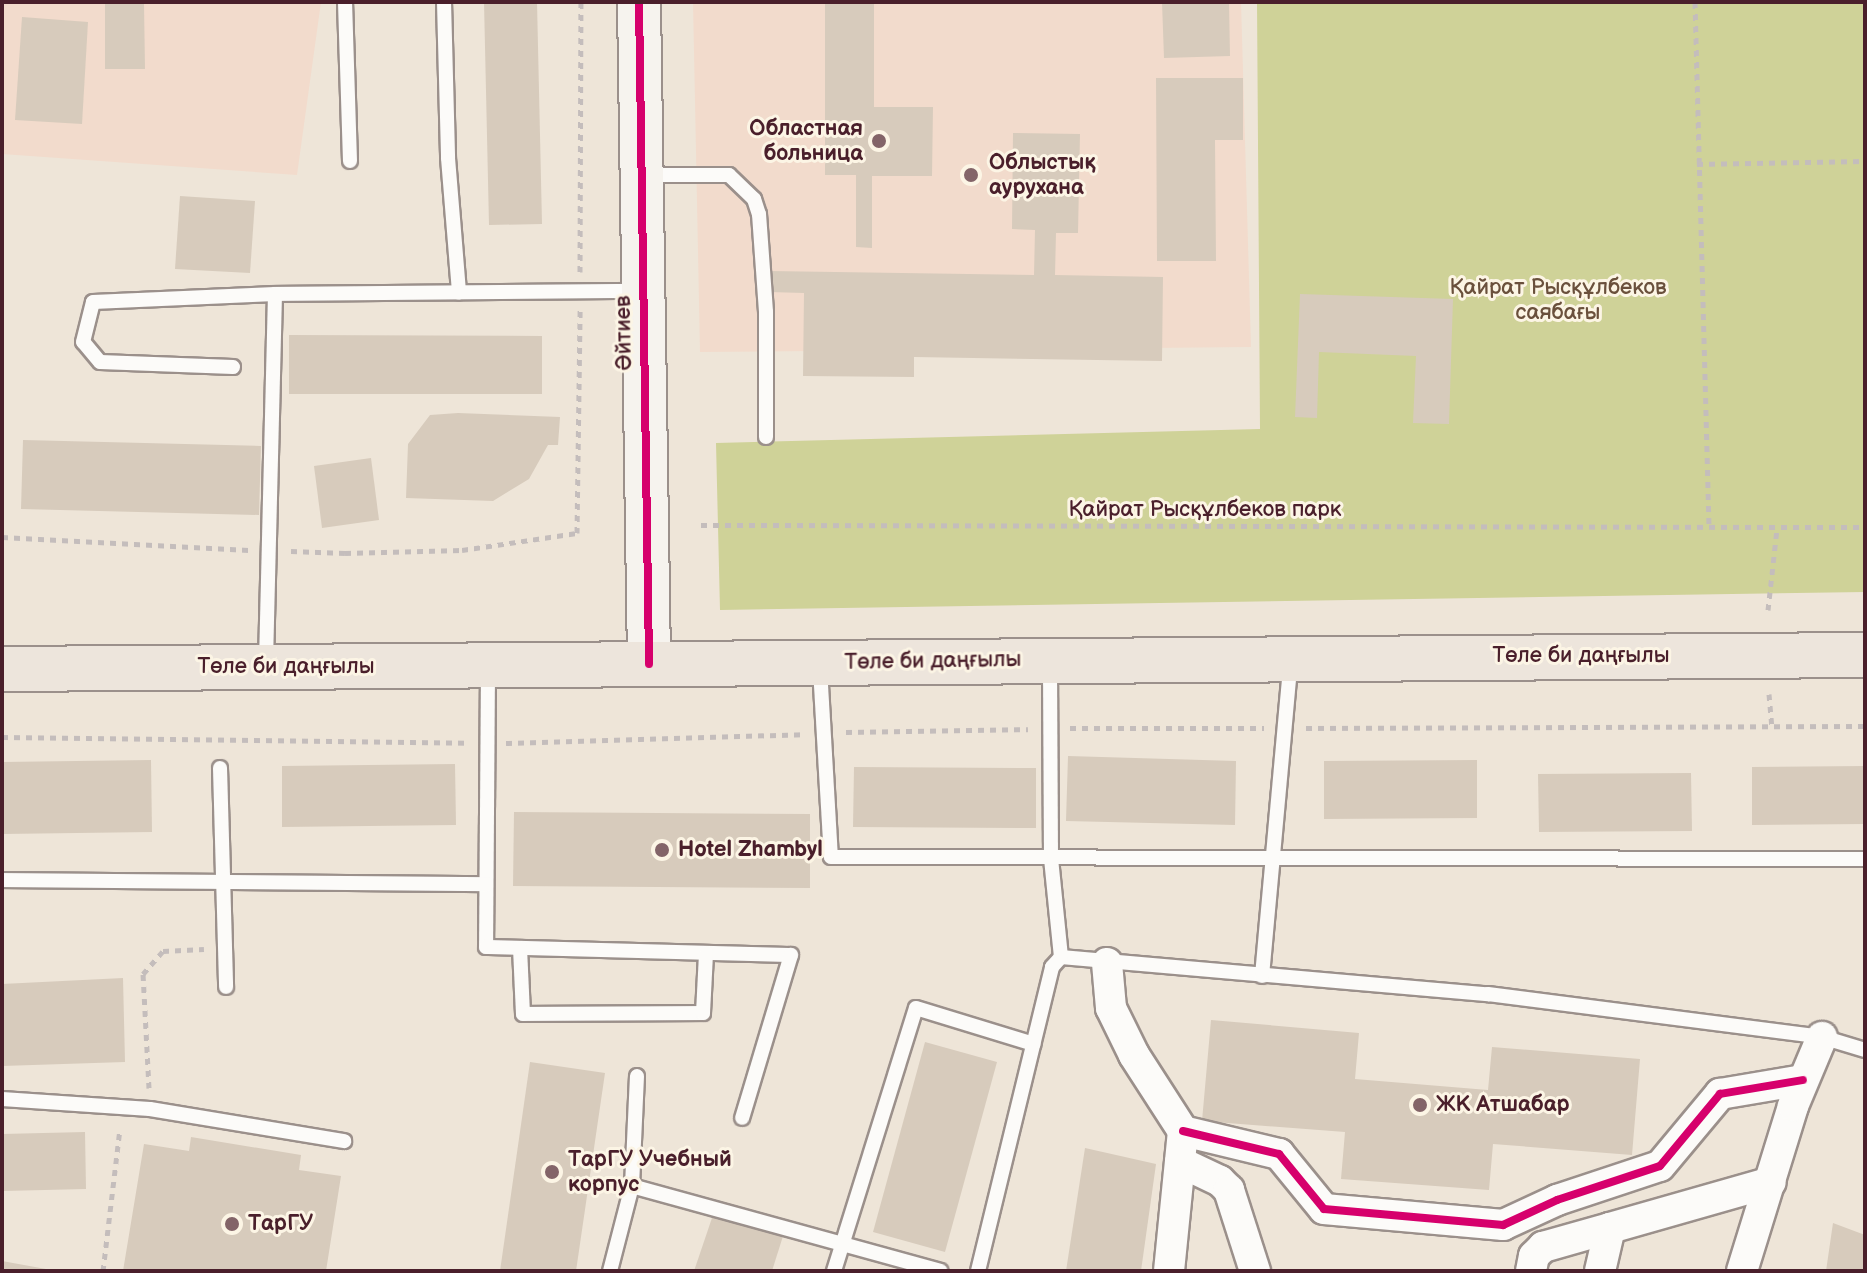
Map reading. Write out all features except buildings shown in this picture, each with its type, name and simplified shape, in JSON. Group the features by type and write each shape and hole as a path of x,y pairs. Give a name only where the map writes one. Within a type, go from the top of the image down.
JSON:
{"main road":[{"name":"Төле би даңғылы","path":"2,669 1865,655"}],"street":[{"name":"Әйтиев","path":"639,2 649,664"},
{"path":"1107,963 1111,1008 1134,1055 1183,1131 1169,1271"},
{"path":"1742,1271 1803,1080 1822,1037"},
{"path":"1183,1131 1279,1154 1324,1209 1503,1225 1557,1200 1660,1166 1720,1094 1803,1080"},
{"path":"1180,1162 1220,1181 1229,1190 1255,1271"},
{"path":"1531,1271 1534,1256 1543,1247 1771,1182"},
{"path":"1600,1271 1610,1228"}],"lane":[{"path":"345,2 350,161"},
{"path":"444,2 448,158 459,293"},
{"path":"641,175 729,175 754,199 759,214 766,312 766,437"},
{"path":"233,367 100,362 83,342 93,302 275,294 642,291"},
{"path":"266,667 275,294"},
{"path":"1262,976 1290,658"},
{"path":"1050,660 1051,858 1061,957"},
{"path":"819,662 831,857 1865,859"},
{"path":"488,665 486,947 791,955 742,1118"},
{"path":"220,768 226,987"},
{"path":"2,880 486,884"},
{"path":"520,948 523,1014 703,1013 706,953"},
{"path":"978,1271 1052,967 1061,957 1076,955 1107,963 1488,994 1822,1037 1865,1050"},
{"path":"834,1271 916,1008 1034,1044"},
{"path":"610,1271 632,1186 637,1076"},
{"path":"2,1099 150,1109 344,1141"},
{"path":"632,1186 940,1271"}],"path":[{"path":"1695,2 1709,526"},
{"path":"1697,164 1865,161"},
{"path":"1768,610 1777,528"},
{"path":"1769,694 1772,726"},
{"path":"1300,728 1865,726"},
{"path":"1064,728 1268,728"},
{"path":"844,732 1032,729"},
{"path":"493,743 813,734"},
{"path":"2,737 479,744"},
{"path":"150,1109 143,974 163,951 225,948"},
{"path":"103,1271 122,1109"}],"shaded area":[{"path":"2,2 321,2 297,175 2,154"},
{"name":"Облыстық аурухана","path":"693,2 1241,2 1251,347 700,352"}],"green space":[{"name":"Қайрат Рысқұлбеков саябағы","path":"1257,2 1865,2 1865,592 720,610 716,443 1260,429"}],"cycle path":[{"path":"639,2 649,664"},
{"path":"1183,1131 1279,1154 1324,1209 1503,1225 1557,1200 1660,1166 1720,1094 1803,1080"}],"place":[{"name":"Областная больница","path":"879,141"},
{"name":"Облыстық аурухана","path":"971,175"},
{"name":"Hotel Zhambyl","path":"662,850"},
{"name":"ЖК Атшабар","path":"1420,1105"},
{"name":"ТарГУ Учебный корпус","path":"552,1172"},
{"name":"ТарГУ","path":"232,1224"}]}
